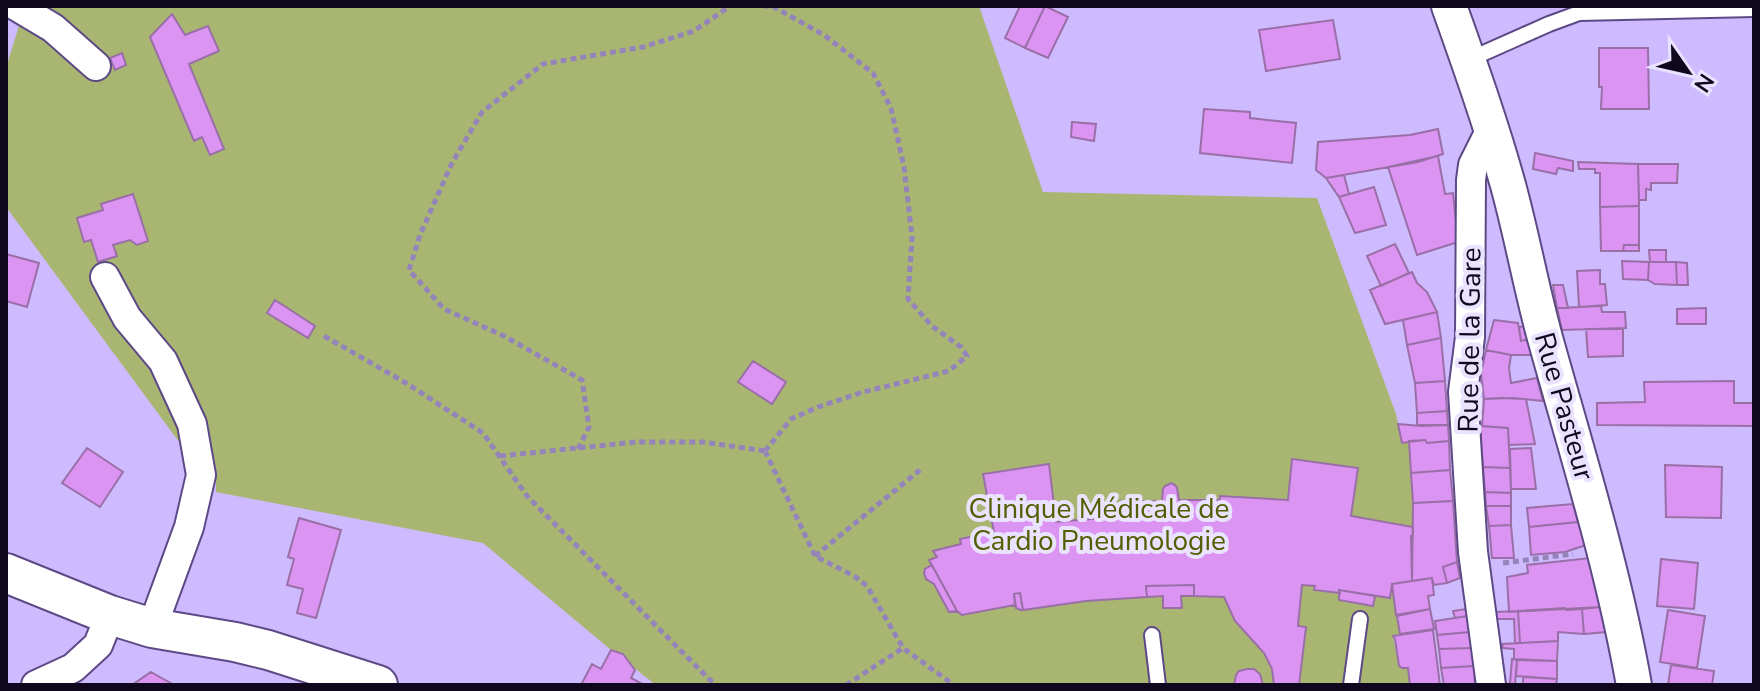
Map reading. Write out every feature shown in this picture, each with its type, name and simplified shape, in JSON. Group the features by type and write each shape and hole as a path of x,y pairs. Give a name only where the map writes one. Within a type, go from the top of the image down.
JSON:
{"main road":[{"path":"6,573 110,615 152,628 268,650 378,685"}],"street":[{"path":"16,6 53,28 96,66"},
{"path":"1449,6 1491,129"},
{"name":"Rue Pasteur","path":"1491,129 1544,335 1605,547 1634,685"},
{"name":"Rue de la Gare","path":"1491,129 1473,165 1471,180 1470,337 1463,392 1474,568 1491,685"},
{"path":"105,277 127,318 163,361 192,424 201,475 189,527 152,628"},
{"path":"36,685 73,668 90,653 98,645 110,615"}],"lane":[{"path":"1468,60 1579,13 1754,9"},
{"path":"1351,685 1360,619"},
{"path":"1152,635 1158,685"}],"path":[{"path":"578,449 589,427 582,380 504,336 444,309 409,270 420,235 452,163 482,112 543,64 643,47 694,31 730,6"},
{"path":"765,6 774,7 824,35 873,73 891,108 904,167 912,237 908,299 932,326 961,347 967,356 949,371 863,392 791,419 765,451"},
{"path":"324,336 406,383 483,433 527,496 715,685"},
{"path":"499,457 636,442 703,442 765,451"},
{"path":"765,451 815,556 867,586 903,648 954,685"},
{"path":"815,556 920,470"},
{"path":"1474,568 1605,547"},
{"path":"846,685 903,648"}],"green space":[{"name":"Clinique Médicale de Cardio Pneumologie","path":"25,6 979,6 1043,192 1317,198 1396,414 1402,442 1409,442 1413,503 1412,581 1392,584 1400,634 1393,637 1399,666 1408,668 1410,685 656,685 483,543 216,492 216,466 196,465 6,207 6,68"}],"building":[{"path":"1020,6 1045,6 1025,48 1005,38"},
{"path":"1045,6 1068,17 1048,58 1025,48"},
{"path":"172,14 185,35 208,26 219,51 189,64 224,149 210,155 202,137 194,141 150,37"},
{"path":"1333,20 1340,59 1266,71 1259,30"},
{"path":"1599,48 1648,48 1649,109 1601,109"},
{"path":"122,53 126,65 115,70 110,58"},
{"path":"1204,109 1250,112 1250,118 1296,123 1292,163 1200,153"},
{"path":"1072,122 1096,124 1094,141 1071,137"},
{"path":"1438,129 1443,154 1418,162 1326,178 1316,170 1318,142 1410,135"},
{"path":"1535,153 1573,161 1573,171 1558,168 1556,174 1533,169"},
{"path":"1438,156 1445,194 1453,193 1458,242 1417,255 1388,167"},
{"path":"1578,162 1638,164 1639,206 1600,207 1600,173 1595,173 1595,169 1579,169"},
{"path":"1638,164 1678,164 1677,183 1651,183 1651,190 1646,189 1646,200 1639,200"},
{"path":"1344,175 1349,194 1339,197 1326,178"},
{"path":"1374,187 1386,225 1355,233 1339,197"},
{"path":"133,194 148,241 137,245 130,240 113,245 117,256 98,262 91,240 84,242 77,218 103,210 101,204"},
{"path":"1639,206 1639,245 1624,245 1623,251 1601,251 1600,207"},
{"path":"1395,244 1409,273 1381,286 1367,256"},
{"path":"1624,245 1639,245 1639,251 1623,251"},
{"path":"1649,250 1666,250 1666,262 1650,262"},
{"path":"6,254 39,263 27,307 6,301"},
{"path":"1622,261 1649,262 1648,280 1623,279"},
{"path":"1649,262 1676,262 1677,285 1655,284 1648,280"},
{"path":"1676,262 1687,263 1688,285 1677,285"},
{"path":"1600,270 1600,284 1605,284 1607,305 1579,307 1577,271"},
{"path":"1412,272 1437,312 1385,324 1370,290"},
{"path":"1553,285 1563,285 1568,308 1557,308"},
{"path":"275,300 315,326 308,338 267,313"},
{"path":"1601,306 1602,312 1625,312 1626,328 1562,330 1557,308"},
{"path":"1706,308 1706,324 1677,324 1677,309"},
{"path":"1437,312 1441,338 1407,345 1403,320"},
{"path":"1494,320 1518,323 1521,341 1529,339 1532,355 1486,350"},
{"path":"1526,326 1529,339 1521,341 1519,327"},
{"path":"1586,329 1623,329 1623,356 1588,357"},
{"path":"1441,338 1445,381 1415,383 1407,345"},
{"path":"1486,350 1511,355 1511,383 1537,378 1543,401 1484,399 1481,374"},
{"path":"753,361 786,382 772,404 738,382"},
{"path":"1445,381 1447,411 1417,413 1415,383"},
{"path":"1734,381 1734,403 1754,403 1754,426 1597,425 1597,403 1645,402 1644,382"},
{"path":"1484,399 1526,399 1535,444 1509,445 1508,428 1482,426"},
{"path":"1447,411 1448,425 1417,425 1417,413"},
{"path":"1398,424 1448,425 1449,441 1402,443"},
{"path":"1480,426 1508,428 1510,468 1483,467"},
{"path":"1425,440 1427,443 1449,441 1450,470 1411,473 1409,441"},
{"path":"87,448 123,472 100,507 62,483"},
{"path":"1531,448 1536,489 1511,489 1510,449"},
{"path":"1292,459 1358,468 1351,516 1413,527 1412,581 1392,584 1390,598 1339,590 1340,593 1314,590 1315,586 1302,585 1298,626 1306,627 1299,685 1274,685 1272,669 1264,653 1235,621 1224,597 1194,596 1194,585 1146,586 1147,597 1023,610 1020,593 1014,594 1015,605 962,615 929,560 937,557 933,551 961,544 960,539 994,532 983,474 1049,464 1056,522 1124,516 1121,501 1162,501 1163,489 1171,483 1177,488 1179,500 1220,500 1220,496 1288,500"},
{"path":"1665,465 1722,467 1721,518 1666,517"},
{"path":"1483,467 1510,468 1511,493 1485,492"},
{"path":"1450,470 1453,501 1413,503 1411,473"},
{"path":"1485,492 1511,493 1511,506 1486,506"},
{"path":"1453,501 1457,562 1443,567 1447,583 1434,585 1432,578 1412,581 1413,503"},
{"path":"1573,504 1578,522 1529,527 1527,508"},
{"path":"1486,506 1511,506 1511,525 1489,526"},
{"path":"299,518 341,530 316,618 297,613 303,589 287,585 294,559 288,557"},
{"path":"1578,522 1586,545 1565,552 1531,555 1529,527"},
{"path":"1511,525 1514,558 1492,558 1489,526"},
{"path":"1590,558 1600,607 1509,612 1507,577 1528,573 1527,565"},
{"path":"1661,559 1698,563 1694,609 1657,606"},
{"path":"1457,562 1460,578 1447,583 1443,567"},
{"path":"932,565 957,611 949,612 934,584 926,579 925,569"},
{"path":"1432,578 1434,595 1428,596 1430,609 1396,615 1392,584"},
{"path":"1194,585 1194,596 1181,596 1182,608 1163,608 1163,596 1147,597 1146,586"},
{"path":"1339,590 1375,596 1373,606 1339,600"},
{"path":"1020,593 1023,610 1016,608 1014,594"},
{"path":"1600,607 1607,632 1584,634 1582,609"},
{"path":"1430,609 1434,629 1400,634 1397,616"},
{"path":"1466,609 1468,616 1455,618 1453,611"},
{"path":"1582,609 1584,634 1558,632 1558,641 1520,643 1518,611"},
{"path":"1668,610 1705,616 1697,668 1660,662"},
{"path":"1518,611 1520,643 1515,643 1514,619 1496,619 1495,612"},
{"path":"1468,616 1470,632 1437,635 1435,621"},
{"path":"1433,630 1440,685 1410,685 1408,668 1399,666 1393,636"},
{"path":"1470,632 1472,648 1439,649 1437,635"},
{"path":"1558,641 1557,661 1514,659 1514,649 1503,648 1502,644"},
{"path":"1472,648 1474,666 1441,668 1439,649"},
{"path":"611,650 623,654 635,670 631,678 644,685 581,685 592,664 601,669"},
{"path":"1512,659 1517,660 1515,685 1508,685 1510,683"},
{"path":"1517,660 1557,661 1557,679 1516,676"},
{"path":"1671,665 1714,671 1712,685 1668,685"},
{"path":"1474,666 1475,685 1444,685 1441,668"},
{"path":"1254,669 1260,674 1263,685 1234,685 1239,671"},
{"path":"151,672 174,685 132,685"},
{"path":"1523,677 1557,679 1556,685 1523,685"}]}
